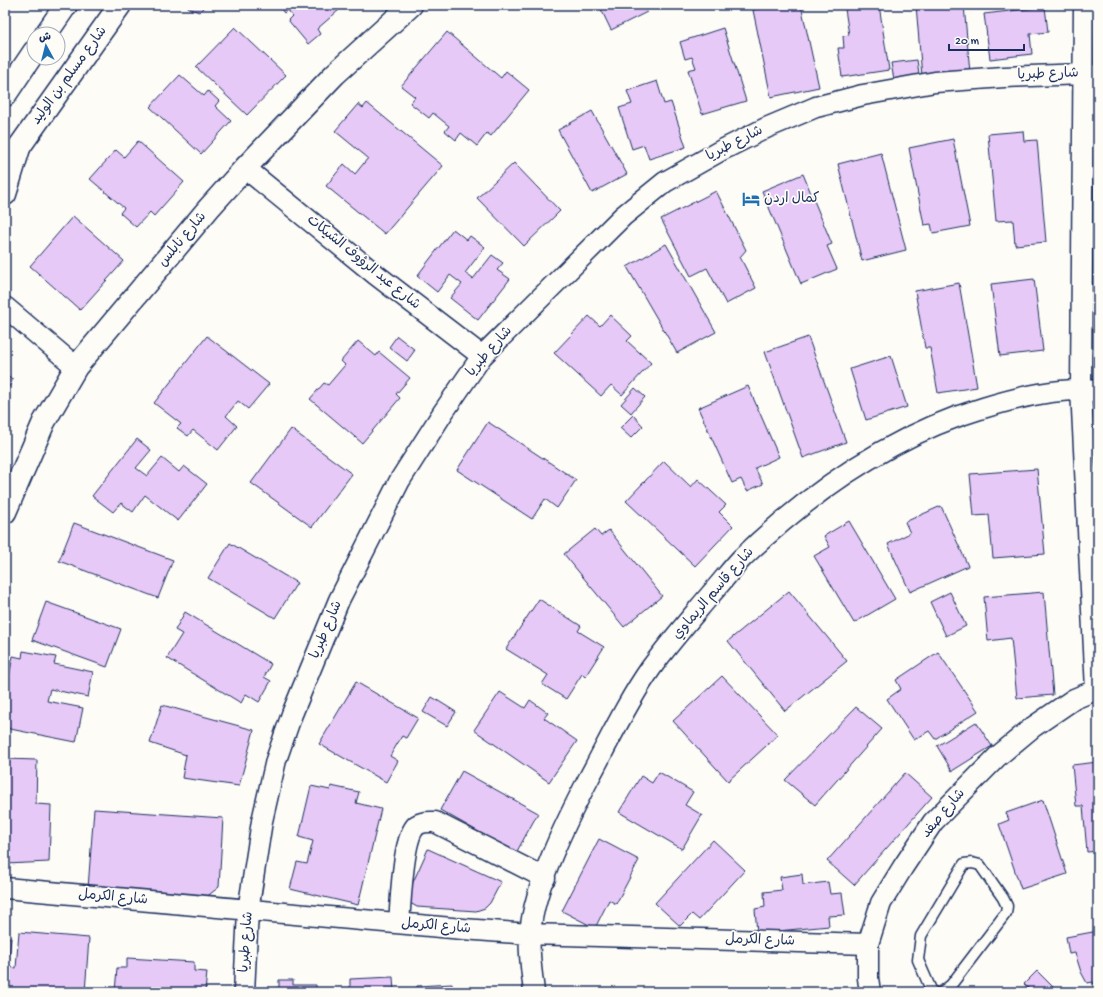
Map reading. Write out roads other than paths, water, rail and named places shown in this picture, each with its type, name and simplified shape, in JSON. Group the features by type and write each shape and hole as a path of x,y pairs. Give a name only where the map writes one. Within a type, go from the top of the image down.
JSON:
{"main road":[{"path":"52,26 66,5"},
{"name":"شارع مسلم بن الوليد","path":"5,167 120,5"},
{"name":"شارع نابلس","path":"5,512 44,422 76,368 209,208 245,168 335,74 411,5"},
{"path":"5,95 26,64"},
{"name":"شارع مسلم بن الوليد","path":"5,194 19,147"}],"street":[{"path":"1084,5 1091,75 1090,390 1097,689"},
{"name":"شارع طبريا","path":"244,992 248,910 262,821 276,760 292,714 339,600 400,480 444,411 482,356 622,216 666,182 720,151 766,128 816,108 878,92 935,82 1004,77 1091,75"},
{"name":"شارع عبد الرؤوف الشيكات","path":"245,168 375,274 482,356"},
{"path":"5,307 76,368"},
{"name":"شارع قاسم الريماوي","path":"534,992 530,934 538,897 557,845 576,803 617,723 651,669 742,558 787,517 854,468 905,439 949,418 1014,398 1090,390"},
{"name":"شارع صفد","path":"870,992 868,978 868,944 881,903 902,867 933,822 997,756 1033,727 1074,699 1097,689"},
{"path":"399,923 405,860 409,837 416,826 423,822 435,822 545,878"},
{"name":"شارع الكرمل","path":"5,888 530,934 868,944"}],"lane":[{"path":"932,992 918,960 921,936 964,864 972,863 980,865 1003,898 1007,906 1006,913 951,985 942,992"}],"place":[{"name":"كمال اردن","path":"751,199"}]}
